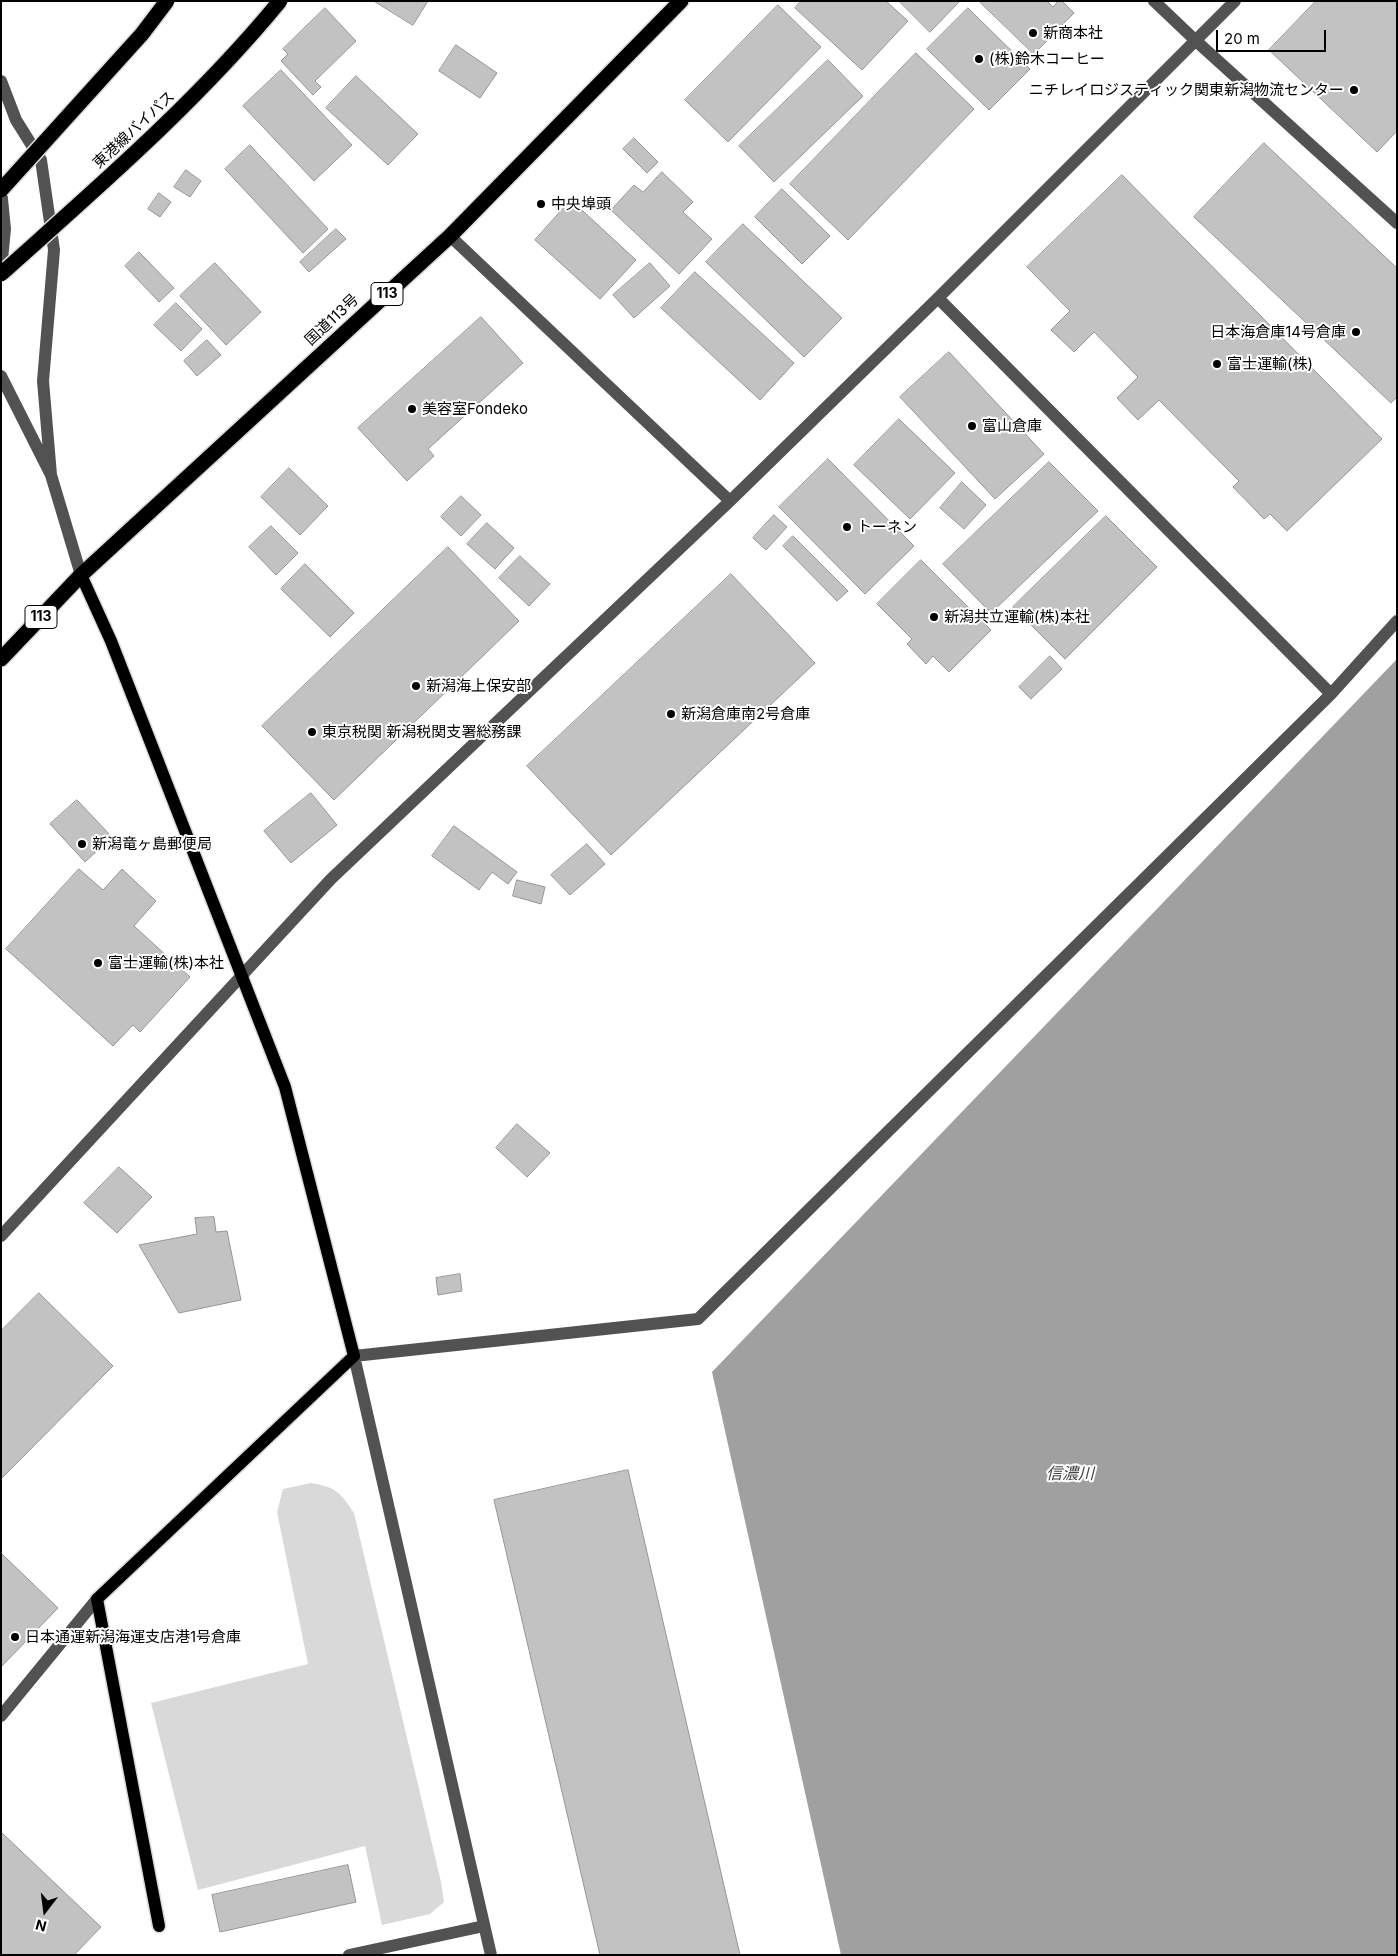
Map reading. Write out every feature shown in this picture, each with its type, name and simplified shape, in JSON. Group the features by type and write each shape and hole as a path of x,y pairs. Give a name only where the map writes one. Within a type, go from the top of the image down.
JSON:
{"highway":[{"path":"1,190 142,34 166,1"},
{"name":"東港線バイパス","path":"1,274 156,134 210,80 280,1"},
{"name":"国道113号","path":"1,659 81,575 450,236 681,1"}],"main road":[{"path":"81,575 111,641 285,1088 354,1356 98,1600 159,1926"}],"street":[{"path":"1154,1 1397,223"},
{"path":"1,1236 331,879 730,501 938,298 1235,1"},
{"path":"1,81 16,120 41,160 54,250 44,381 51,475"},
{"path":"1,190 5,229 1,270"},
{"path":"450,236 730,501"},
{"path":"938,298 1330,694"},
{"path":"1,376 51,475 81,575"},
{"path":"492,1955 354,1356 698,1319 1330,694 1397,621"},
{"path":"1,1716 98,1600"},
{"path":"348,1955 484,1926"}],"shaded area":[{"path":"311,1483 326,1486 337,1492 354,1513 441,1882 444,1902 430,1914 382,1925 365,1846 198,1890 151,1703 308,1664 277,1512 283,1489"}],"water":[{"name":"信濃川","path":"1397,659 1397,1955 841,1955 712,1372"}],"building":[{"path":"374,1 428,1 413,25"},
{"path":"801,1 886,1 908,21 862,70 795,8"},
{"path":"899,1 960,1 930,32"},
{"name":"新商本社","path":"979,1 1047,1 1053,7 1058,1 1062,1 1074,13 1034,54"},
{"name":"ニチレイロジスティック関東新潟物流センター","path":"1316,1 1397,1 1397,131 1377,152 1269,50"},
{"path":"778,5 821,47 728,142 685,100"},
{"path":"325,8 356,41 315,81 321,87 313,95 281,61 288,54 283,49"},
{"name":"(株)鈴木コーヒー","path":"968,8 1030,69 989,110 927,49"},
{"path":"456,45 497,73 480,98 439,71"},
{"path":"916,53 974,109 848,240 790,184"},
{"path":"828,60 863,96 774,182 739,146"},
{"path":"281,70 352,145 314,181 243,106"},
{"path":"356,76 418,134 388,165 326,108"},
{"path":"634,138 658,162 647,173 623,149"},
{"name":"日本海倉庫14号倉庫","path":"1264,143 1397,268 1397,397 1391,403 1194,217"},
{"path":"250,145 328,229 303,253 225,169"},
{"path":"186,170 201,181 190,197 174,187"},
{"path":"662,172 693,202 683,212 712,239 679,274 611,210 634,185 643,192"},
{"name":"富士運輸(株)","path":"1122,175 1382,439 1287,531 1270,514 1264,519 1233,487 1239,481 1159,400 1138,420 1117,398 1138,377 1094,332 1074,352 1051,330 1070,311 1027,267"},
{"path":"782,189 830,236 802,264 755,217"},
{"path":"159,193 171,202 160,217 148,209"},
{"path":"571,200 636,260 600,299 535,240"},
{"path":"743,224 842,318 804,357 706,262"},
{"path":"336,229 346,239 309,272 300,262"},
{"path":"139,252 174,288 159,302 125,266"},
{"path":"215,263 261,312 226,345 180,296"},
{"path":"650,263 670,286 634,318 613,295"},
{"path":"695,272 794,363 760,400 661,308"},
{"path":"176,303 202,329 181,351 154,325"},
{"path":"481,317 523,363 428,449 434,456 407,481 358,428"},
{"path":"207,340 221,355 197,376 184,361"},
{"name":"富山倉庫","path":"949,352 1044,454 995,499 900,397"},
{"path":"899,419 955,473 910,519 854,465"},
{"name":"トーネン","path":"828,459 914,546 865,594 779,507"},
{"path":"1049,462 1098,511 991,613 943,564"},
{"path":"289,468 328,506 300,535 261,497"},
{"path":"962,482 986,505 964,529 940,508"},
{"path":"461,496 481,515 461,536 441,517"},
{"path":"774,515 787,527 766,550 753,538"},
{"path":"1106,516 1157,567 1065,659 1013,607"},
{"path":"487,523 514,548 495,569 467,544"},
{"path":"271,526 298,553 276,575 249,547"},
{"path":"793,536 848,591 837,601 783,546"},
{"path":"448,547 519,621 334,800 262,726"},
{"path":"520,556 550,584 529,606 499,578"},
{"name":"新潟共立運輸(株)本社","path":"921,560 991,630 949,672 933,656 926,664 907,644 912,639 877,604"},
{"path":"305,564 354,613 330,637 281,589"},
{"name":"新潟倉庫南2号倉庫","path":"731,574 815,663 611,855 527,766"},
{"path":"1050,656 1062,669 1031,699 1019,687"},
{"path":"311,793 337,825 291,863 264,831"},
{"path":"77,800 112,837 85,862 50,824"},
{"path":"454,826 517,872 508,884 492,872 479,890 432,856"},
{"path":"587,844 605,864 570,895 551,875"},
{"name":"富士運輸(株)本社","path":"79,869 103,890 122,869 156,901 134,926 190,977 140,1032 133,1025 113,1046 6,949"},
{"path":"517,880 545,887 541,904 513,896"},
{"path":"517,1124 550,1153 527,1177 496,1148"},
{"path":"119,1167 152,1197 117,1233 84,1203"},
{"path":"214,1217 216,1232 227,1231 241,1300 179,1313 139,1245 197,1234 195,1218"},
{"path":"460,1274 462,1291 438,1295 436,1278"},
{"path":"39,1293 113,1366 1,1479 1,1331"},
{"path":"628,1470 740,1955 600,1955 494,1500"},
{"name":"日本通運新潟海運支店港1号倉庫","path":"1,1553 58,1608 1,1667"},
{"path":"1,1832 101,1927 74,1955 1,1955"},
{"path":"348,1865 356,1902 220,1932 212,1895"}],"place":[{"name":"新商本社","path":"1033,33"},
{"name":"(株)鈴木コーヒー","path":"979,59"},
{"name":"ニチレイロジスティック関東新潟物流センター","path":"1354,90"},
{"name":"中央埠頭","path":"541,204"},
{"name":"日本海倉庫14号倉庫","path":"1356,332"},
{"name":"富士運輸(株)","path":"1217,364"},
{"name":"美容室Fondeko","path":"412,409"},
{"name":"富山倉庫","path":"972,426"},
{"name":"トーネン","path":"847,527"},
{"name":"新潟共立運輸(株)本社","path":"934,617"},
{"name":"新潟海上保安部","path":"416,686"},
{"name":"新潟倉庫南2号倉庫","path":"671,714"},
{"name":"東京税関 新潟税関支署総務課","path":"312,732"},
{"name":"新潟竜ヶ島郵便局","path":"82,844"},
{"name":"富士運輸(株)本社","path":"98,963"},
{"name":"日本通運新潟海運支店港1号倉庫","path":"15,1637"}]}
